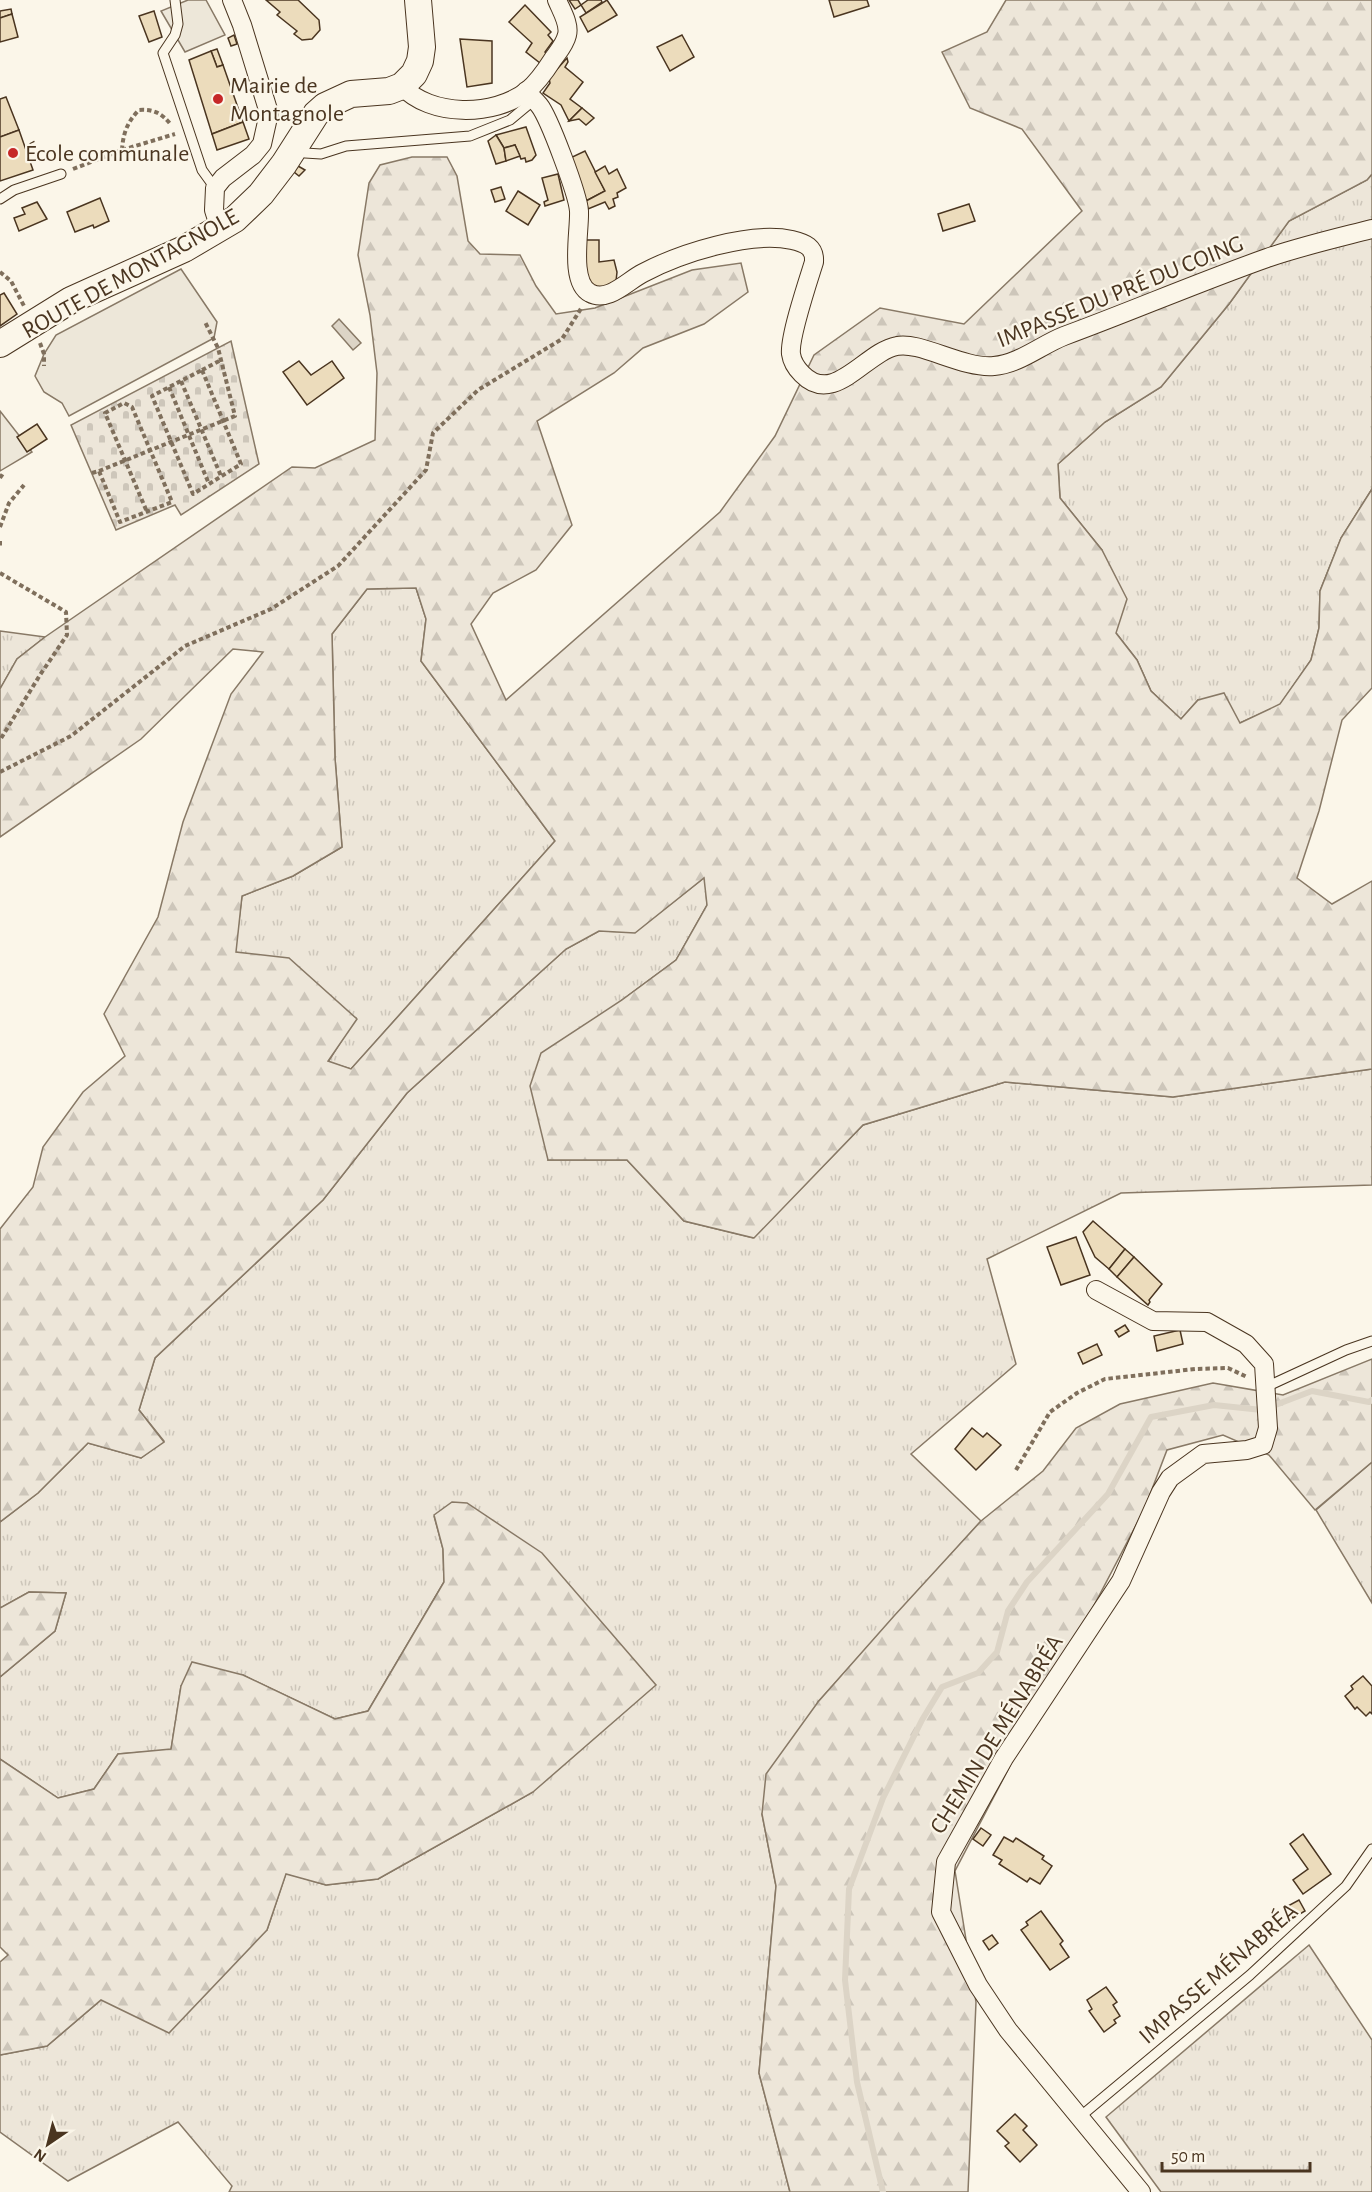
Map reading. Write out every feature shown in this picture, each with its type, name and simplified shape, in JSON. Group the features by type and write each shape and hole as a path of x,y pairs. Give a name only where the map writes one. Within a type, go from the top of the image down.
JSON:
{"street":[{"path":"219,226 214,210 214,188 223,178 253,155 261,144 269,113 232,0"},
{"path":"418,0 422,47 420,61 414,74 402,86 411,96 422,101 470,111 530,96 568,34 557,0"},
{"name":"ROUTE DE MONTAGNOLE","path":"0,344 71,300 184,249 219,226 235,219 254,201 295,147 316,114 337,99 351,94 389,91 402,86"},
{"path":"530,96 540,105 559,148 576,196 579,209 578,276 581,286 590,294"},
{"name":"IMPASSE DU PRÉ DU COING","path":"590,294 608,295 642,273 728,242 775,237 805,244 815,255 792,339 791,354 802,375 823,385 833,384 875,357 899,345 912,346 955,361 994,366 1004,364 1017,360 1062,337 1099,325 1231,271 1315,244 1372,229"},
{"name":"CHEMIN DE MÉNABRÉA","path":"1096,1290 1153,1321 1207,1322 1246,1344 1264,1364 1268,1428 1263,1444 1247,1450 1203,1454 1170,1478 1161,1492 1121,1581 1004,1758 946,1862 941,1912 978,1985 1008,2030 1081,2116 1141,2192"}],"lane":[{"path":"176,0 178,24 175,35 163,53 202,170 214,188"},
{"path":"295,147 305,153 321,154 346,146 470,136 510,120 530,96"},
{"path":"0,199 14,190 62,174"},
{"path":"1267,1393 1346,1350 1372,1341"},
{"name":"IMPASSE MÉNABRÉA","path":"1081,2116 1250,1975 1346,1886 1372,1850"}],"path":[{"path":"122,150 125,130 131,117 139,110 151,109 162,114 170,123 180,144"},
{"path":"62,174 122,150 160,138"},
{"path":"0,272 11,280 25,308"},
{"path":"0,772 70,736 185,646 271,609 338,566 426,470 433,434 478,390 562,339 590,294"},
{"path":"92,473 235,416 218,348 206,322"},
{"path":"202,370 241,464 193,494 152,396 221,360"},
{"path":"181,381 221,476"},
{"path":"169,387 209,484"},
{"path":"99,471 120,522 147,512 172,502 132,407 124,403 105,413 147,512"},
{"path":"0,478 4,472"},
{"path":"0,527 9,502 24,485"},
{"path":"0,542 0,548"},
{"path":"0,573 66,612 68,635 40,675 0,741"},
{"path":"1016,1470 1050,1412 1077,1393 1105,1379 1195,1369 1228,1368 1267,1393"}],"green space":[{"path":"1006,0 1372,0 1372,174 1367,180 1289,221 1229,304 1161,387 1105,422 1058,464 1060,498 1102,550 1127,599 1116,633 1137,660 1151,691 1181,719 1198,700 1224,693 1240,723 1280,704 1311,660 1319,628 1320,591 1341,538 1372,489 1372,688 1342,720 1319,811 1297,878 1332,904 1372,881 1372,1069 1173,1097 1005,1082 863,1125 754,1238 684,1221 627,1160 548,1160 530,1086 541,1053 622,1000 676,960 707,905 704,878 635,933 599,931 566,949 407,1093 323,1200 155,1358 139,1410 164,1442 141,1458 88,1443 38,1493 0,1522 0,1229 33,1187 43,1147 83,1092 125,1056 104,1014 158,917 183,822 231,694 263,652 233,649 141,739 0,837 0,689 17,659 45,637 292,467 315,468 375,440 377,373 370,315 358,255 369,183 380,165 412,157 447,157 457,176 468,241 480,254 520,255 536,286 556,314 595,308 692,270 741,263 748,292 704,324 643,348 614,373 537,421 572,525 536,570 493,593 471,624 506,700 720,512 775,436 814,355 880,308 964,324 1082,211 1022,129 970,108 942,52 987,32","holes":["416,588 426,619 421,661 555,841 351,1069 328,1061 357,1019 289,958 236,952 242,896 293,876 342,847 335,758 332,634 367,589"]},
{"path":"1372,174 1372,489 1341,538 1320,591 1319,628 1311,660 1280,705 1240,723 1198,700 1181,719 1151,691 1137,660 1116,633 1102,550 1060,498 1058,464 1105,422 1161,387 1229,304 1289,221 1367,180"},
{"path":"231,341 259,464 181,515 175,505 116,530 71,425"},
{"path":"416,588 426,619 421,661 555,841 351,1069 328,1062 356,1018 235,952 242,896 293,876 342,847 335,758 332,634 367,589"},
{"path":"0,631 45,637 17,659 0,689"},
{"path":"705,877 707,905 676,960 622,1000 548,1160 627,1160 684,1221 753,1238 863,1125 1005,1082 1173,1097 1372,1069 1372,1185 1121,1193 987,1259 1016,1364 911,1454 981,1521 818,1702 762,1814 776,1886 759,2073 790,2192 229,2192 232,2186 178,2122 68,2181 0,2132 0,2055 47,2046 101,2000 267,1930 286,1873 326,1885 378,1879 533,1792 434,1516 443,1549 444,1582 368,1711 335,1719 243,1675 181,1686 171,1750 118,1754 94,1789 58,1798 0,1759 0,1677 55,1631 66,1593 29,1592 0,1608 0,1522 38,1493 88,1443 141,1458 164,1441 139,1410 155,1358 323,1200 407,1093 566,949 599,931 635,932"},
{"path":"1372,1359 1372,1462 1315,1510 1269,1455 1223,1435 1167,1450 1144,1510 955,1871 976,2002 968,2192 790,2192 759,2073 776,1886 762,1814 766,1774 818,1702 894,1616 981,1521 1043,1471 1076,1428 1120,1404 1213,1383 1283,1395"},
{"path":"1372,1462 1372,1603 1316,1510"},
{"path":"452,1502 467,1503 542,1553 656,1685 533,1792 378,1879 326,1885 286,1874 267,1930 169,2033 101,2000 47,2046 0,2055 0,1962 8,1955 0,1947 0,1759 58,1798 94,1789 118,1754 171,1749 181,1686 192,1662 243,1675 335,1719 368,1711 444,1582 443,1549 434,1515"},
{"path":"29,1592 66,1593 55,1631 0,1677 0,1608"},
{"path":"1309,1945 1372,2040 1372,2192 1161,2192 1106,2117"}],"shaded area":[{"path":"188,0 206,0 225,35 185,52 161,11"},
{"path":"181,269 217,322 214,338 69,416 62,403 44,392 35,376 44,354 56,335"},
{"path":"339,319 361,343 353,350 332,326"},
{"path":"0,411 32,452 0,471"}],"building":[{"path":"266,0 298,0 319,20 320,30 312,39 302,40 294,34 297,31 277,15 280,12"},
{"path":"569,0 578,0 581,5 575,9"},
{"path":"588,0 601,0 602,2 586,13 581,5"},
{"path":"607,0 617,15 588,32 580,17"},
{"path":"829,0 867,0 869,6 834,17"},
{"path":"525,5 551,32 548,35 553,41 545,52 547,55 540,63 526,52 532,43 509,22"},
{"path":"11,9 12,14 0,18 0,11"},
{"path":"154,11 162,37 149,42 139,16"},
{"path":"12,14 18,37 0,42 0,18"},
{"path":"234,35 237,44 231,46 228,38"},
{"path":"682,35 694,57 670,71 657,47"},
{"path":"460,39 492,41 492,83 467,87"},
{"path":"217,49 223,65 217,67 211,51"},
{"name":"Mairie de Montagnole","path":"211,51 217,67 223,65 243,122 212,134 189,60"},
{"path":"567,58 568,62 565,67 583,82 570,99 582,108 569,121 561,105 543,93 550,83 549,78"},
{"path":"6,97 19,130 0,137 0,99"},
{"path":"582,108 594,118 586,125 579,119 569,121"},
{"path":"243,122 249,139 217,150 212,134"},
{"path":"526,127 536,155 532,160 526,162 525,158 521,159 515,145 504,148 496,135"},
{"name":"École communale","path":"19,130 33,170 0,181 0,137"},
{"path":"496,135 504,148 506,161 496,164 488,141"},
{"path":"515,145 520,156 506,161 504,148"},
{"path":"585,151 605,191 586,201 568,159"},
{"path":"298,166 305,170 299,176 294,172"},
{"path":"605,166 609,174 617,169 626,188 617,193 618,197 613,199 615,206 609,209 605,202 588,209 586,201 605,191 595,172"},
{"path":"558,174 564,200 545,206 544,202 548,200 542,178"},
{"path":"501,187 505,199 495,202 491,190"},
{"path":"518,191 540,205 528,225 506,211"},
{"path":"100,198 109,221 94,228 93,225 75,232 67,212"},
{"path":"37,202 47,219 19,231 14,218 25,214 22,208"},
{"path":"969,204 975,221 943,231 938,214"},
{"path":"586,240 599,240 599,262 614,260 617,272 616,281 602,288 584,285"},
{"path":"4,293 17,314 0,326 0,295"},
{"path":"299,361 311,375 332,361 344,378 307,405 283,372"},
{"path":"37,424 47,439 27,452 17,437"},
{"path":"1093,1221 1125,1249 1109,1269 1095,1257 1083,1232"},
{"path":"1076,1237 1090,1275 1061,1285 1047,1247"},
{"path":"1125,1249 1134,1257 1117,1277 1109,1269"},
{"path":"1134,1257 1162,1284 1149,1300 1148,1305 1117,1277"},
{"path":"1125,1325 1129,1331 1119,1337 1115,1331"},
{"path":"1180,1330 1183,1344 1157,1351 1154,1336"},
{"path":"1097,1344 1102,1355 1083,1364 1078,1353"},
{"path":"972,1428 983,1437 987,1433 1001,1445 976,1470 955,1449"},
{"path":"1363,1676 1372,1686 1372,1714 1370,1712 1366,1716 1357,1707 1355,1709 1345,1696 1353,1689 1351,1686"},
{"path":"981,1828 991,1835 983,1846 973,1839"},
{"path":"1303,1834 1331,1874 1303,1894 1293,1880 1308,1869 1290,1844"},
{"path":"1004,1837 1013,1842 1016,1838 1044,1856 1042,1859 1052,1866 1040,1884 1030,1878 1027,1882 999,1864 1002,1860 993,1855"},
{"path":"1299,1900 1305,1911 1293,1918 1286,1907"},
{"path":"1041,1911 1063,1941 1060,1944 1069,1957 1050,1970 1021,1930 1028,1925 1026,1922"},
{"path":"992,1935 998,1943 989,1950 983,1941"},
{"path":"1106,1987 1117,2002 1113,2005 1120,2016 1114,2020 1116,2023 1104,2032 1089,2011 1092,2009 1087,2000"},
{"path":"1015,2114 1027,2126 1023,2130 1037,2145 1020,2162 1005,2146 1009,2143 997,2131"}],"waterway":[{"path":"883,2192 857,2082 845,1980 849,1889 883,1798 922,1720 942,1687 978,1673 997,1652 1008,1611 1027,1582 1108,1494 1151,1417 1214,1405 1262,1410 1312,1391 1369,1402 1372,1400"}],"place":[{"name":"Mairie de Montagnole","path":"218,99"},
{"name":"École communale","path":"13,153"}]}
